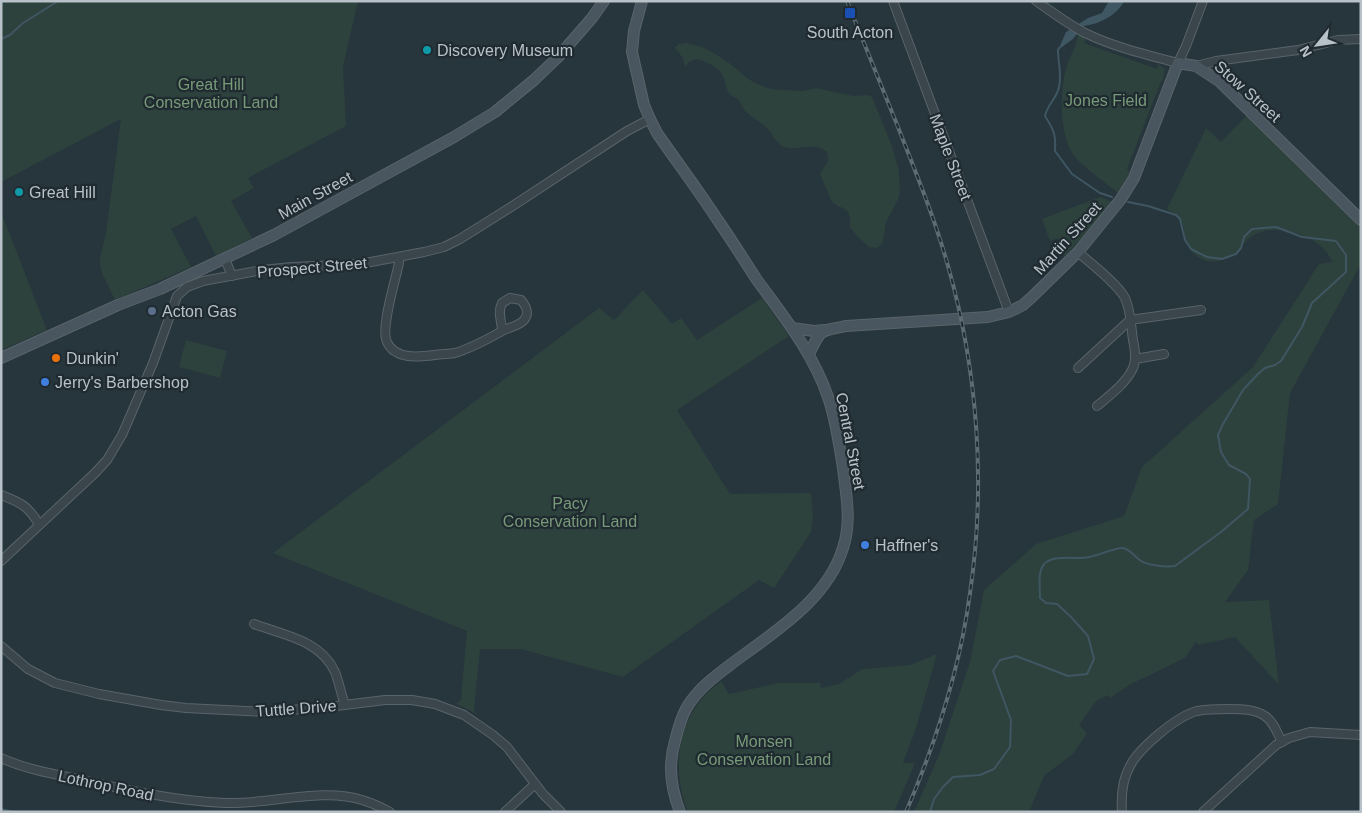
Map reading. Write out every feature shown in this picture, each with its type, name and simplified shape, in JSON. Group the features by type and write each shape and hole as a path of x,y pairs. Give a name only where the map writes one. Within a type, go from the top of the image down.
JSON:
{"street":[{"name":"Main Street","path":"1,358 225,259 296,224 454,137 495,112 558,58 604,1"},
{"name":"Central Street","path":"642,1 634,31 632,52 644,105 663,141 792,328 809,354 822,380 839,443 848,516 847,534 843,549 822,587 801,610 718,674 696,695 686,708 677,730 671,763 673,788 680,812"},
{"name":"Maple Street","path":"893,1 1009,312"},
{"name":"Stow Street","path":"1036,1 1082,31 1110,43 1178,63 1196,66 1210,75 1223,85 1361,220"},
{"name":"Martin Street","path":"792,328 814,331 846,326 984,318 1009,312 1023,305 1078,252 1122,199 1134,178 1203,1"},
{"path":"1196,66 1216,61 1298,50 1338,40 1361,39"},
{"name":"Prospect Street","path":"180,294 187,287 203,281 262,270 292,266 360,264 398,258 444,247 512,207 627,131 650,119"},
{"path":"1078,252 1121,293 1128,306 1130,320 1135,359 1134,368 1129,376 1098,406"},
{"path":"398,258 399,263 385,328 385,340 390,348 400,354 413,357 454,353 479,344 502,331 520,324 525,319 527,308 521,300 510,298 502,302 499,313 502,331"},
{"path":"225,259 232,276"},
{"path":"1,560 95,473 116,447 131,416 162,340 177,296 180,294 173,283"},
{"path":"1078,368 1130,320 1201,310"},
{"path":"809,354 818,336 825,330"},
{"path":"1135,359 1164,354"},
{"path":"1,496 16,501 34,514 39,525"},
{"path":"254,624 314,646 324,655 335,672 345,705"},
{"name":"Tuttle Drive","path":"1,646 28,669 55,683 131,700 186,708 248,712 295,710 401,699 422,701 448,708 464,715 507,747 543,794 561,812"},
{"path":"1122,812 1124,785 1130,766 1138,754 1174,722 1185,716 1197,711 1215,709 1250,710 1263,714 1271,721 1282,742"},
{"path":"1203,812 1276,745 1289,738 1310,732 1361,735"},
{"name":"Lothrop Road","path":"1,758 13,763 73,778 168,798 226,804 343,796 361,800 390,812"},
{"path":"505,812 535,784"}],"green space":[{"name":"Great Hill Conservation Land","path":"1,1 358,1 343,67 346,126 248,178 254,188 231,201 252,238 216,256 196,216 171,229 191,267 115,300 102,273 100,258 106,233 121,119 1,182"},
{"name":"Jones Field","path":"1078,33 1086,37 1084,43 1157,69 1158,64 1165,69 1163,81 1161,81 1127,169 1130,172 1118,193 1079,161 1070,149 1064,131 1062,99 1064,78"},
{"path":"687,43 714,53 747,78 771,89 803,91 816,88 853,96 868,95 872,97 892,146 899,171 900,192 898,200 886,222 883,242 880,246 877,248 869,247 858,237 850,227 850,215 832,202 820,174 828,161 827,152 815,147 787,148 782,146 775,140 767,128 745,111 737,98 730,93 722,75 715,67 695,59 685,67 683,58 675,48 679,44"},
{"path":"1247,115 1361,226 1361,264 1290,393 1278,504 1254,520 1248,570 1225,602 1269,600 1279,685 1235,637 1198,645 1196,642 1185,658 1129,685 1110,698 1108,695 1096,701 1079,725 1087,733 1074,753 1044,776 1029,812 914,812 939,755 970,662 984,590 1036,544 1124,516 1142,467 1253,367 1319,264 1332,262 1324,249 1313,240 1298,234 1278,230 1265,231 1252,236 1238,251 1226,258 1217,261 1203,260 1195,255 1190,248 1182,222 1167,209 1206,128 1221,142"},
{"path":"1100,197 1113,202 1065,256 1058,238 1050,241 1042,219"},
{"path":"1,212 47,330 1,350"},
{"name":"Pacy Conservation Land","path":"643,290 672,324 681,318 697,340 762,298 789,336 677,410 730,494 811,493 813,516 811,532 774,588 759,580 623,677 521,649 480,649 474,710 477,714 455,703 458,703 461,699 467,631 273,553 599,308 614,320"},
{"path":"186,340 227,351 220,378 179,367"},
{"name":"Monsen Conservation Land","path":"937,654 916,728 903,763 915,763 894,812 688,812 683,799 679,771 679,757 684,730 697,705 721,681 729,694 778,683 820,683 821,688 839,684 862,669 910,665"}],"water":[{"path":"1109,1 1124,1 1116,12 1107,18 1098,23 1082,27 1073,39 1058,50 1066,32 1088,18 1102,13"}],"waterway":[{"path":"1,39 10,35 23,23 58,1"},
{"path":"1059,48 1059,87 1045,116 1054,133 1055,151 1072,174 1100,193 1112,197"},
{"path":"930,812 934,799 953,777 980,775 994,769 1010,747 1011,720 993,671 1000,660 1016,656 1068,676 1087,674 1094,659 1088,636 1057,604 1046,603 1040,598 1040,574 1042,567 1047,562 1060,558 1089,557 1123,548 1145,563 1158,566 1175,566 1221,532 1248,509 1250,479 1246,474 1229,465 1221,452 1218,435 1243,390 1265,368 1281,361 1302,327 1312,303 1346,272 1346,255 1336,241 1302,237 1276,227 1252,229 1244,237 1241,248 1236,254 1222,259 1207,257 1191,249 1185,240 1180,219 1176,215 1128,202"},
{"path":"1,809 13,812"}],"railway":[{"path":"847,1 898,127 943,248 966,347 976,429 978,511 966,621 946,705 906,812"}],"place":[{"name":"South Acton","path":"850,13"},
{"name":"Discovery Museum","path":"427,50"},
{"name":"Great Hill","path":"19,192"},
{"name":"Acton Gas","path":"152,311"},
{"name":"Dunkin'","path":"56,358"},
{"name":"Jerry's Barbershop","path":"45,382"},
{"name":"Haffner's","path":"865,545"}]}
